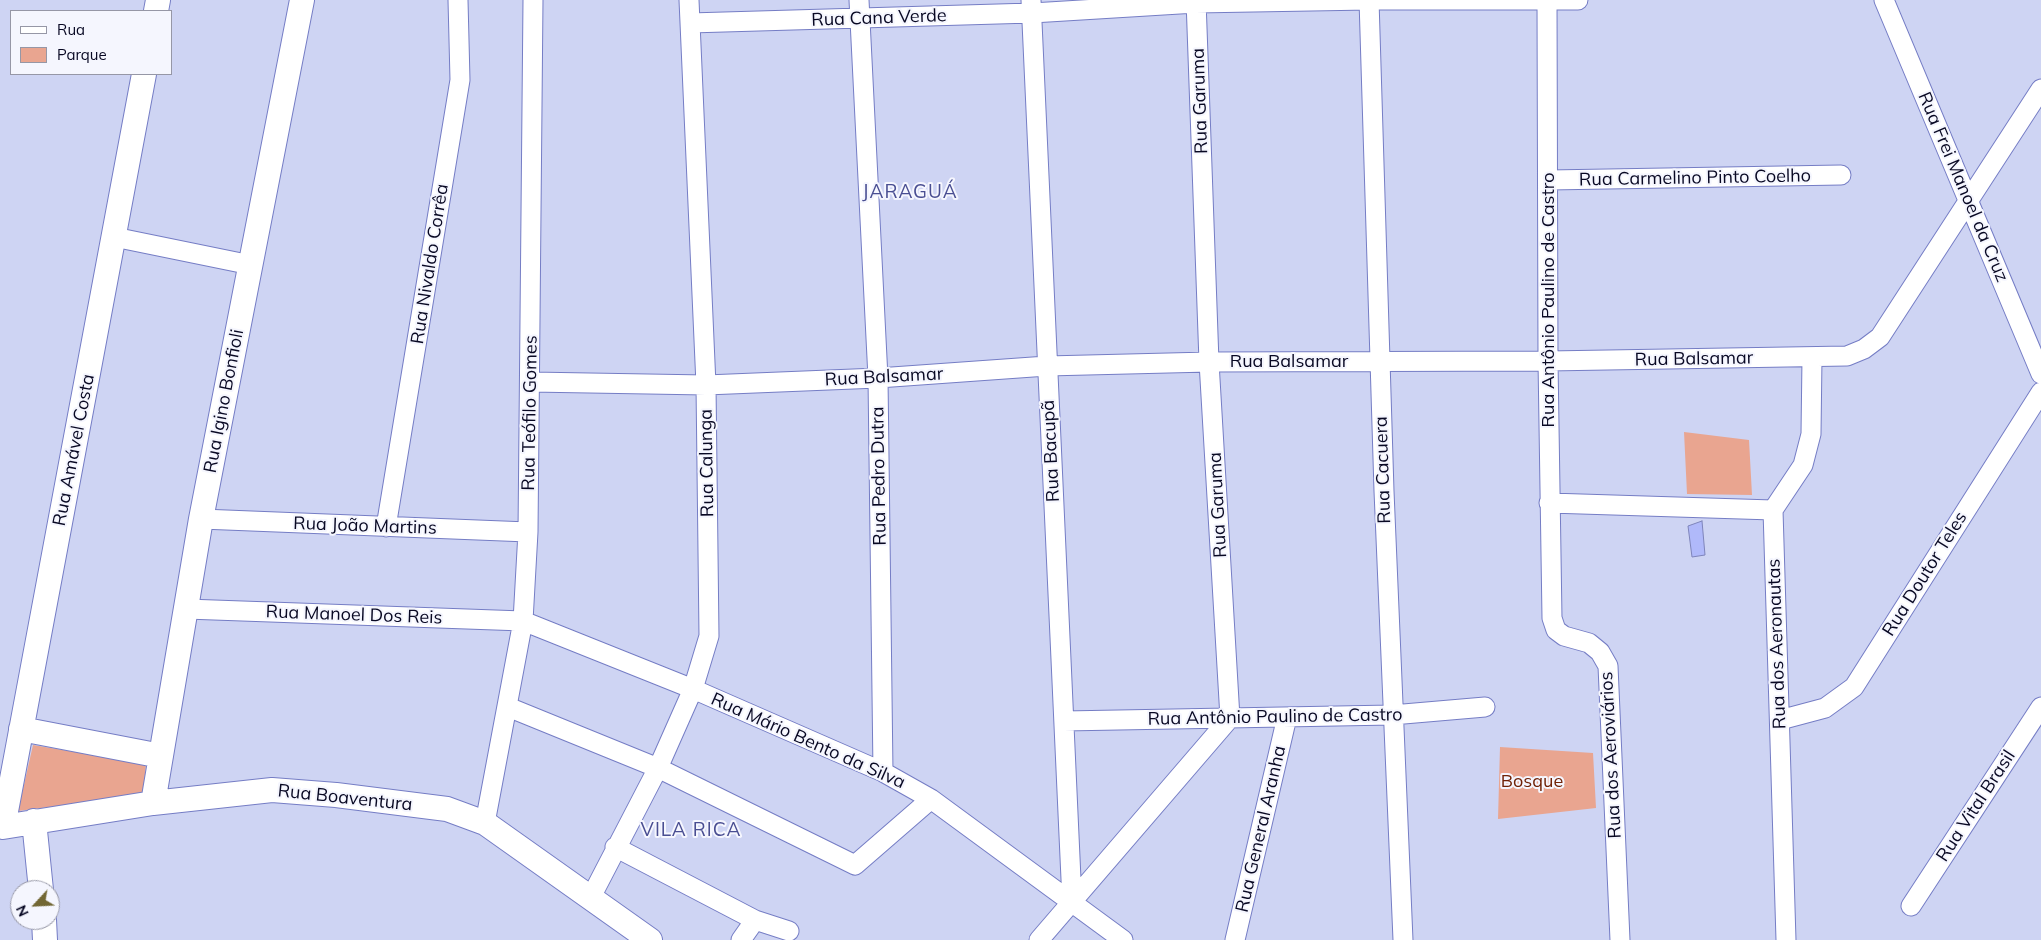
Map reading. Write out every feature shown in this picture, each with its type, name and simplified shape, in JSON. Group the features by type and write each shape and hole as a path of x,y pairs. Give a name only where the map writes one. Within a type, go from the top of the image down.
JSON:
{"street":[{"name":"Rua Igino Bonfioli","path":"153,804 201,519 302,0"},
{"name":"Rua Nivaldo Corrêa","path":"386,527 460,80 458,0"},
{"name":"Rua Teófilo Gomes","path":"485,823 523,621 528,532 531,382 533,0"},
{"name":"Rua Calunga","path":"590,899 658,768 693,689 709,636 706,385 689,0"},
{"name":"Rua Cacuera","path":"1369,0 1379,362 1392,715 1403,940"},
{"name":"Rua Antônio Paulino de Castro","path":"1547,0 1551,600"},
{"name":"Rua Cana Verde","path":"690,23 859,9 1196,2 1578,0"},
{"name":"Rua Garuma","path":"1196,2 1209,362 1230,718"},
{"name":"Rua Frei Manoel da Cruz","path":"1887,2 2041,374"},
{"name":"Rua Bacupã","path":"1032,6 1072,901"},
{"name":"Rua Pedro Dutra","path":"859,9 878,378 883,772"},
{"name":"Rua Amável Costa","path":"3,827 144,75"},
{"name":"Rua Balsamar","path":"531,382 706,385 878,378 1047,366 1209,362 1812,358 1847,356 1864,349 1880,337 2041,89"},
{"name":"Rua Carmelino Pinto Coelho","path":"1549,180 1841,175"},
{"path":"114,238 251,265"},
{"path":"1549,503 1773,510 1803,465 1811,434 1812,358"},
{"name":"Rua Doutor Teles","path":"1780,720 1825,708 1854,687 2041,392"},
{"name":"Rua dos Aeronautas","path":"1773,510 1786,940"},
{"name":"Rua João Martins","path":"201,519 528,532"},
{"name":"Rua dos Aeroviários","path":"1551,600 1552,618 1556,630 1564,636 1588,643 1600,652 1608,666 1620,940"},
{"name":"Rua Manoel Dos Reis","path":"186,609 523,621"},
{"name":"Rua Mário Bento da Silva","path":"523,621 693,689 883,772 931,799 1072,901 1122,940"},
{"path":"508,707 658,768 855,865 931,799"},
{"name":"Rua Antônio Paulino de Castro","path":"1064,721 1392,715 1485,707"},
{"name":"Rua Vital Brasil","path":"1911,906 2041,707"},
{"name":"Rua General Aranha","path":"1235,940 1287,717"},
{"path":"1039,940 1230,718"},
{"path":"21,729 161,756"},
{"name":"Rua Boaventura","path":"3,827 153,804 272,790 336,794 447,809 485,823 650,940"},
{"path":"34,822 40,880"},
{"path":"615,848 755,920 790,932"},
{"path":"741,940 755,920"}],"green space":[{"path":"1684,432 1749,440 1752,495 1687,494"},
{"path":"33,745 146,764 143,795 18,811"},
{"name":"Bosque","path":"1500,747 1593,753 1596,808 1498,819"}],"water":[{"path":"1702,521 1705,555 1692,557 1688,526"}],"district":[{"name":"JARAGUÁ","path":"910,192"},
{"name":"VILA RICA","path":"691,830"}]}
